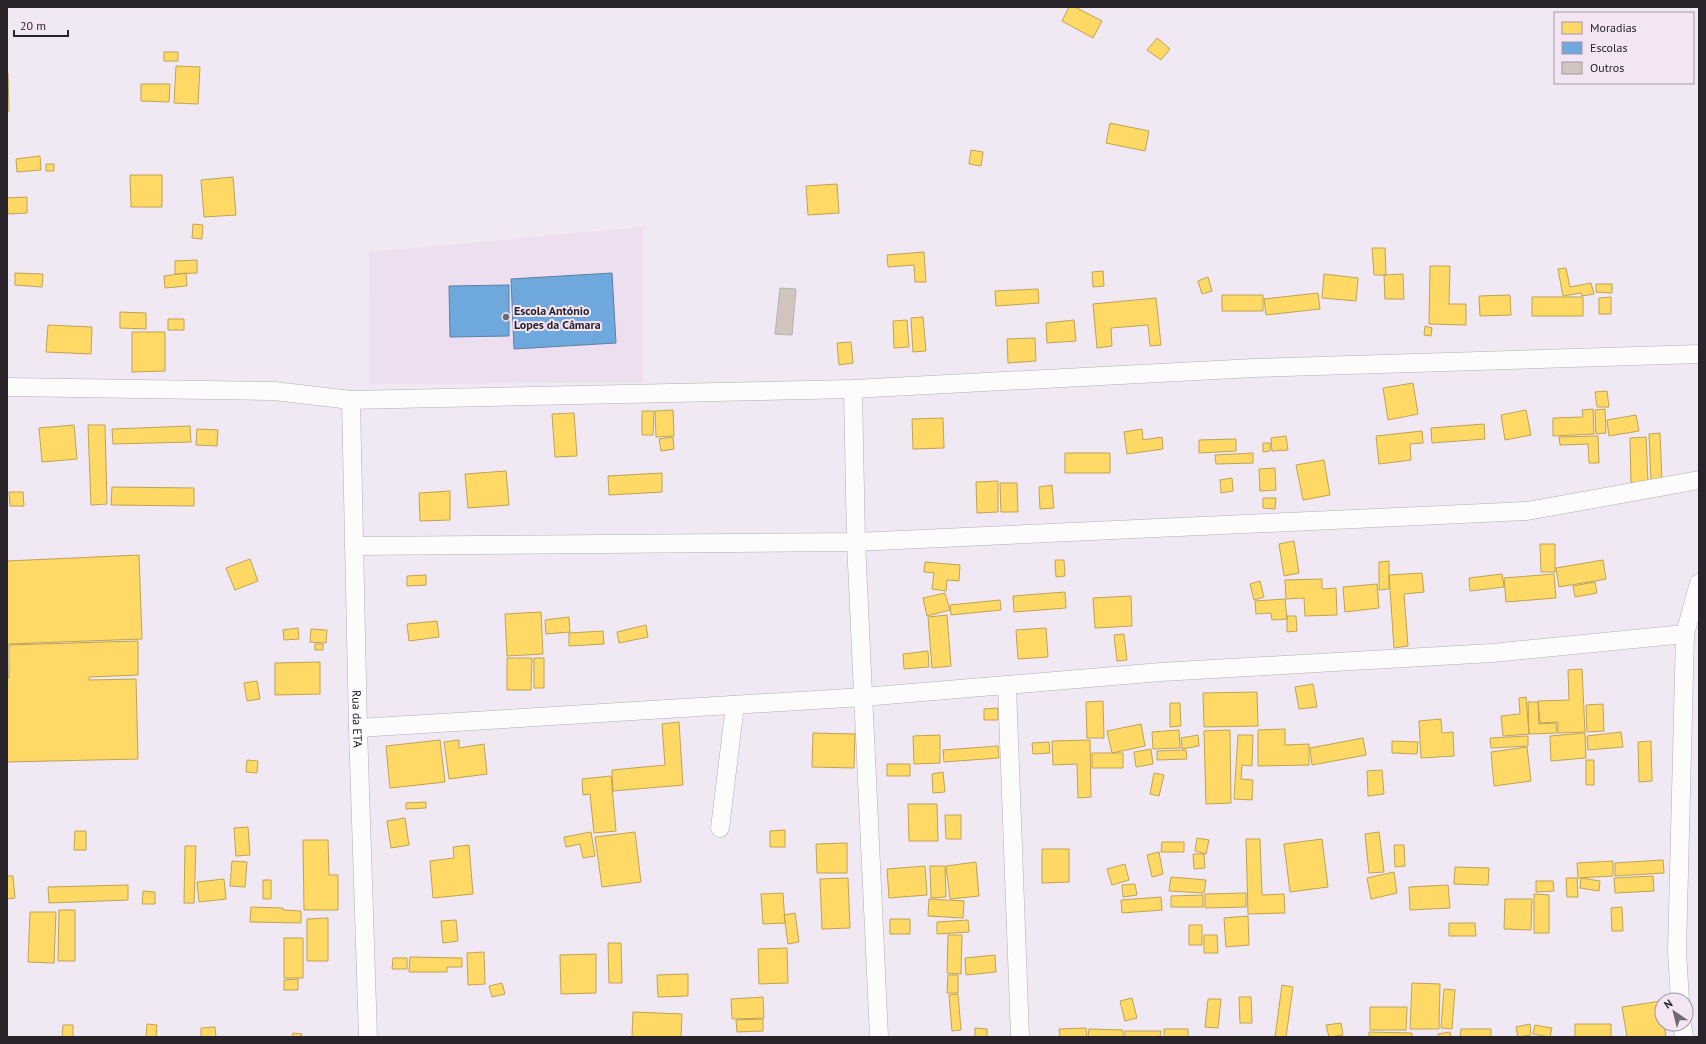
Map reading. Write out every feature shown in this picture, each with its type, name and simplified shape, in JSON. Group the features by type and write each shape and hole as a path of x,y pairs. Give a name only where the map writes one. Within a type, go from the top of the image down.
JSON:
{"street":[{"path":"7,387 274,391 351,400 853,389 1254,368 1699,354"},
{"path":"853,389 856,542 879,1037"},
{"name":"Rua da ETA","path":"351,400 358,728 368,1037"},
{"path":"354,546 856,542 1527,511 1699,480"},
{"path":"1680,992 1677,952 1685,634 1699,583"},
{"path":"358,728 863,697 1161,672 1492,653 1685,634"},
{"path":"1007,686 1020,1037"},
{"path":"720,828 735,705"}],"shaded area":[{"name":"Escola António Lopes da Câmara","path":"643,227 643,382 370,384 369,252"}],"building: Moradias":[{"path":"1069,7 1075,7 1102,21 1093,38 1062,21"},
{"path":"1157,38 1170,49 1161,60 1147,50"},
{"path":"164,52 178,52 178,61 164,61"},
{"path":"176,66 200,67 198,104 174,103"},
{"path":"8,73 9,111 7,111"},
{"path":"141,84 170,84 169,102 141,101"},
{"path":"1110,123 1149,131 1145,151 1106,143"},
{"path":"971,150 983,152 981,166 969,164"},
{"path":"40,156 41,170 17,172 16,159"},
{"path":"46,164 54,164 54,171 46,171"},
{"path":"130,175 162,175 162,207 131,207"},
{"path":"233,177 236,215 204,217 201,180"},
{"path":"837,184 839,213 808,215 806,186"},
{"path":"27,197 27,213 8,214 7,198"},
{"path":"193,224 203,225 202,239 192,238"},
{"path":"1372,248 1385,248 1386,275 1374,275"},
{"path":"924,252 926,282 915,282 914,265 888,267 887,255"},
{"path":"197,260 197,273 175,274 175,261"},
{"path":"1430,266 1450,266 1449,304 1466,304 1466,325 1429,324"},
{"path":"1566,268 1570,287 1591,283 1594,294 1582,296 1581,293 1563,296 1558,269"},
{"path":"1103,271 1104,286 1093,287 1092,272"},
{"path":"15,273 43,274 42,287 15,285"},
{"path":"186,273 187,286 165,288 164,276"},
{"path":"1324,274 1358,278 1356,301 1322,298"},
{"path":"1403,274 1404,299 1385,299 1384,275"},
{"path":"1208,277 1212,291 1202,294 1198,281"},
{"path":"1596,284 1612,284 1612,293 1596,292"},
{"path":"1038,289 1039,303 996,306 995,291"},
{"path":"1318,293 1320,309 1266,315 1264,299"},
{"path":"1222,295 1263,295 1263,311 1222,311"},
{"path":"1510,295 1511,315 1480,316 1479,296"},
{"path":"1532,297 1583,297 1583,316 1532,316"},
{"path":"1611,297 1611,314 1599,314 1599,298"},
{"path":"1156,298 1161,345 1150,346 1148,325 1111,328 1112,346 1097,348 1093,304"},
{"path":"120,312 146,313 146,329 120,328"},
{"path":"923,317 926,351 913,352 911,318"},
{"path":"168,319 184,319 184,330 168,330"},
{"path":"907,320 909,347 894,348 893,321"},
{"path":"1074,320 1076,341 1047,343 1046,323"},
{"path":"48,325 92,327 91,354 46,352"},
{"path":"1425,326 1432,328 1431,336 1424,335"},
{"path":"132,332 165,332 165,371 132,372"},
{"path":"1035,338 1036,361 1008,363 1007,339"},
{"path":"851,342 853,363 839,365 837,343"},
{"path":"1413,383 1418,414 1388,420 1383,388"},
{"path":"1607,391 1609,407 1597,407 1595,392"},
{"path":"1593,409 1594,434 1553,436 1553,418 1583,417 1582,410"},
{"path":"1605,409 1606,433 1596,434 1595,410"},
{"path":"673,410 674,436 656,437 655,411"},
{"path":"1526,410 1531,435 1505,440 1501,415"},
{"path":"642,411 654,411 653,435 642,435"},
{"path":"574,413 577,456 555,457 552,414"},
{"path":"1636,415 1639,431 1609,436 1607,420"},
{"path":"943,418 944,448 913,449 912,419"},
{"path":"1484,424 1485,439 1432,443 1431,428"},
{"path":"74,425 77,459 42,462 39,428"},
{"path":"88,425 105,425 107,504 91,505"},
{"path":"190,426 191,442 113,444 112,429"},
{"path":"197,429 218,430 217,446 196,445"},
{"path":"1142,429 1143,440 1162,437 1163,449 1127,454 1124,432"},
{"path":"1422,431 1423,443 1410,444 1411,460 1379,464 1376,436"},
{"path":"1660,433 1662,481 1651,481 1649,434"},
{"path":"1286,436 1288,450 1272,451 1271,438"},
{"path":"1598,436 1599,463 1589,463 1588,444 1560,445 1559,437"},
{"path":"673,437 674,449 661,451 659,439"},
{"path":"1646,437 1648,483 1631,483 1630,438"},
{"path":"1236,439 1236,451 1199,453 1199,440"},
{"path":"1263,443 1270,443 1270,451 1263,452"},
{"path":"1065,453 1110,453 1110,473 1065,473"},
{"path":"1253,453 1253,463 1216,464 1215,455"},
{"path":"1324,460 1330,495 1303,500 1296,465"},
{"path":"1275,468 1276,490 1260,491 1259,469"},
{"path":"506,471 509,505 468,508 465,474"},
{"path":"662,473 662,492 609,495 608,476"},
{"path":"1232,478 1233,491 1221,493 1220,480"},
{"path":"998,481 998,512 977,513 976,482"},
{"path":"1000,483 1017,483 1018,512 1001,512"},
{"path":"1052,485 1054,508 1040,509 1039,487"},
{"path":"112,487 194,488 194,506 111,505"},
{"path":"450,491 450,520 420,521 419,493"},
{"path":"9,492 23,492 24,506 10,506"},
{"path":"1263,498 1276,498 1275,509 1263,508"},
{"path":"1294,541 1299,573 1284,576 1279,544"},
{"path":"1540,544 1555,544 1555,572 1541,572"},
{"path":"139,555 142,639 7,644 7,561"},
{"path":"250,559 258,581 235,590 226,568"},
{"path":"1055,560 1064,560 1065,576 1056,577"},
{"path":"1603,560 1606,579 1559,587 1556,568"},
{"path":"1389,561 1389,589 1379,590 1379,562"},
{"path":"925,562 960,565 959,581 947,580 946,591 932,589 934,573 924,572"},
{"path":"1422,573 1424,592 1404,594 1408,646 1394,648 1389,575"},
{"path":"1502,574 1504,587 1470,591 1469,578"},
{"path":"1554,574 1556,598 1506,602 1504,578"},
{"path":"426,575 426,585 407,586 407,576"},
{"path":"1322,579 1322,589 1336,588 1337,615 1305,616 1304,598 1286,599 1285,580"},
{"path":"1260,581 1264,597 1254,600 1250,584"},
{"path":"1595,582 1597,593 1575,597 1573,586"},
{"path":"1377,584 1379,608 1345,612 1343,587"},
{"path":"1065,592 1066,608 1014,612 1013,596"},
{"path":"945,593 950,610 927,616 923,598"},
{"path":"1131,596 1132,626 1095,628 1093,598"},
{"path":"1285,599 1287,619 1272,620 1271,613 1256,614 1255,601"},
{"path":"1000,600 1001,610 951,615 950,605"},
{"path":"541,612 543,654 507,656 505,614"},
{"path":"947,615 951,666 932,668 928,617"},
{"path":"1287,616 1296,616 1297,631 1287,632"},
{"path":"569,617 570,632 546,634 545,620"},
{"path":"437,621 439,637 409,641 407,624"},
{"path":"646,625 648,637 619,643 617,632"},
{"path":"298,628 299,639 284,640 283,630"},
{"path":"1046,628 1048,657 1018,659 1016,630"},
{"path":"311,629 327,630 326,643 310,642"},
{"path":"603,631 604,644 569,646 569,633"},
{"path":"1124,634 1127,660 1117,661 1114,635"},
{"path":"138,641 138,675 89,677 89,680 136,679 138,759 7,762 7,678 9,678 9,645"},
{"path":"7,644 8,678 7,678"},
{"path":"315,644 323,644 323,650 315,650"},
{"path":"928,651 929,667 904,669 903,654"},
{"path":"507,658 532,658 531,690 507,690"},
{"path":"534,658 544,658 544,688 534,688"},
{"path":"320,662 320,694 275,695 275,663"},
{"path":"1582,669 1585,732 1558,733 1558,722 1540,723 1538,701 1569,700 1568,670"},
{"path":"257,681 260,699 247,701 244,683"},
{"path":"1313,684 1317,707 1299,709 1295,687"},
{"path":"1257,692 1258,726 1204,727 1203,693"},
{"path":"1526,697 1529,734 1503,736 1501,716 1520,714 1519,698"},
{"path":"1103,701 1104,738 1087,738 1086,702"},
{"path":"1528,702 1538,702 1539,724 1556,723 1557,733 1529,734"},
{"path":"1170,703 1180,703 1181,726 1170,727"},
{"path":"1603,704 1604,731 1587,732 1586,705"},
{"path":"998,708 998,720 984,720 984,709"},
{"path":"1441,719 1442,733 1453,732 1454,756 1421,758 1419,721"},
{"path":"679,722 683,785 613,791 612,770 665,765 662,724"},
{"path":"1141,724 1145,746 1112,753 1107,731"},
{"path":"1285,729 1285,745 1309,744 1309,765 1258,766 1258,730"},
{"path":"1179,730 1180,748 1153,749 1152,732"},
{"path":"1230,730 1231,803 1206,804 1204,731"},
{"path":"1621,732 1623,747 1588,750 1587,736"},
{"path":"813,733 855,734 854,768 812,767"},
{"path":"1585,733 1586,758 1551,761 1550,736"},
{"path":"940,735 940,763 914,764 913,736"},
{"path":"1198,735 1199,746 1182,749 1181,738"},
{"path":"1238,735 1253,735 1252,766 1242,765 1241,779 1253,780 1252,800 1234,799"},
{"path":"1528,736 1528,746 1491,748 1490,738"},
{"path":"1363,738 1366,755 1312,765 1310,748"},
{"path":"440,740 445,782 390,788 386,746"},
{"path":"459,740 459,748 484,744 487,774 449,779 444,742"},
{"path":"1090,740 1091,797 1078,798 1077,764 1053,765 1052,741"},
{"path":"1392,741 1418,742 1417,754 1392,753"},
{"path":"1651,741 1652,781 1639,782 1638,742"},
{"path":"1049,742 1050,753 1033,754 1032,743"},
{"path":"998,746 999,758 944,762 943,750"},
{"path":"1527,747 1531,781 1494,786 1491,752"},
{"path":"1151,749 1153,764 1136,767 1134,752"},
{"path":"1186,750 1187,759 1157,760 1157,751"},
{"path":"1092,753 1123,753 1123,768 1092,768"},
{"path":"247,760 258,761 257,773 246,772"},
{"path":"1586,760 1594,760 1594,785 1586,785"},
{"path":"887,764 910,764 910,776 887,776"},
{"path":"1382,770 1384,794 1368,796 1367,771"},
{"path":"943,772 945,792 933,793 932,774"},
{"path":"1154,773 1164,775 1159,796 1150,794"},
{"path":"611,776 616,831 594,833 590,794 583,795 582,779"},
{"path":"426,802 426,808 406,809 406,803"},
{"path":"908,804 937,804 938,841 909,841"},
{"path":"945,815 961,815 961,839 946,839"},
{"path":"405,818 409,845 391,848 387,821"},
{"path":"248,827 250,855 236,856 234,828"},
{"path":"785,830 785,847 770,847 770,831"},
{"path":"75,831 86,831 86,850 74,850"},
{"path":"591,832 595,856 583,858 580,844 566,847 564,837"},
{"path":"635,832 641,882 602,887 595,837"},
{"path":"1379,832 1384,872 1369,873 1365,834"},
{"path":"1197,838 1209,840 1206,854 1195,851"},
{"path":"1246,839 1260,839 1262,895 1284,894 1285,913 1248,914"},
{"path":"1322,839 1328,887 1290,892 1284,844"},
{"path":"303,840 328,840 329,875 338,875 338,910 304,910"},
{"path":"1162,842 1184,842 1184,852 1161,852"},
{"path":"847,843 847,873 817,873 816,844"},
{"path":"469,845 473,894 433,898 430,861 454,858 453,847"},
{"path":"1394,845 1404,845 1405,866 1395,867"},
{"path":"185,846 196,846 194,903 184,903"},
{"path":"1042,849 1069,849 1069,882 1042,883"},
{"path":"1159,852 1163,874 1152,877 1147,855"},
{"path":"1193,854 1204,854 1205,868 1194,869"},
{"path":"1663,860 1664,873 1615,876 1615,863"},
{"path":"232,861 247,862 245,887 230,886"},
{"path":"1613,861 1613,876 1578,878 1577,863"},
{"path":"976,862 979,896 950,899 946,866"},
{"path":"1125,864 1129,880 1112,885 1107,869"},
{"path":"925,866 927,895 889,898 887,869"},
{"path":"930,866 945,866 946,897 931,898"},
{"path":"1455,867 1489,868 1488,885 1454,884"},
{"path":"1394,872 1397,893 1371,899 1367,878"},
{"path":"7,876 13,876 15,898 7,899"},
{"path":"1653,876 1654,891 1615,893 1614,878"},
{"path":"1171,877 1206,880 1204,893 1169,891"},
{"path":"848,878 850,928 822,929 820,879"},
{"path":"1566,878 1577,878 1578,897 1567,897"},
{"path":"1581,878 1600,881 1599,891 1580,888"},
{"path":"224,879 226,899 199,902 197,882"},
{"path":"263,880 271,880 271,899 263,899"},
{"path":"1536,881 1553,881 1554,891 1536,892"},
{"path":"1135,884 1137,895 1123,897 1122,885"},
{"path":"128,885 128,900 49,903 48,887"},
{"path":"1448,885 1450,908 1410,910 1409,887"},
{"path":"143,891 155,892 155,904 142,904"},
{"path":"783,893 785,923 763,924 761,894"},
{"path":"1246,893 1246,907 1205,908 1205,894"},
{"path":"1534,894 1549,895 1549,933 1534,933"},
{"path":"1203,895 1203,907 1171,907 1171,896"},
{"path":"1161,897 1162,910 1122,913 1121,900"},
{"path":"929,899 964,901 963,918 928,916"},
{"path":"1505,899 1532,899 1531,930 1504,929"},
{"path":"251,907 283,908 283,910 301,911 301,923 250,922"},
{"path":"1622,907 1623,931 1612,931 1611,908"},
{"path":"59,910 75,910 75,961 58,961"},
{"path":"30,912 56,912 54,963 28,962"},
{"path":"795,913 799,942 788,944 784,915"},
{"path":"1248,916 1249,945 1226,947 1224,918"},
{"path":"328,918 328,961 307,961 307,919"},
{"path":"890,919 910,919 910,934 890,934"},
{"path":"456,920 458,941 443,943 441,921"},
{"path":"968,920 969,932 937,934 937,922"},
{"path":"1449,923 1475,923 1476,936 1449,936"},
{"path":"1189,925 1202,925 1202,945 1189,945"},
{"path":"948,935 962,935 961,974 947,973"},
{"path":"1204,935 1217,935 1218,953 1204,953"},
{"path":"284,938 303,938 303,978 284,978"},
{"path":"608,943 621,943 622,983 609,983"},
{"path":"787,948 788,983 759,984 758,949"},
{"path":"484,952 485,984 468,985 467,953"},
{"path":"596,954 596,993 561,994 560,955"},
{"path":"995,955 996,972 966,975 965,958"},
{"path":"410,957 462,958 462,967 447,967 447,972 409,972"},
{"path":"393,958 407,958 407,969 392,969"},
{"path":"688,974 688,996 658,997 657,975"},
{"path":"948,975 958,975 958,993 947,993"},
{"path":"298,979 298,990 284,990 284,980"},
{"path":"502,983 505,994 492,997 489,986"},
{"path":"1412,983 1440,984 1439,1029 1410,1029"},
{"path":"1282,985 1293,987 1286,1037 1275,1037"},
{"path":"1444,989 1455,990 1452,1029 1441,1028"},
{"path":"958,994 961,1030 952,1031 949,995"},
{"path":"763,997 764,1018 732,1019 731,999"},
{"path":"1239,997 1251,997 1252,1023 1240,1023"},
{"path":"1132,998 1137,1018 1125,1021 1120,1001"},
{"path":"1208,999 1221,999 1218,1028 1205,1027"},
{"path":"1654,1002 1654,1032 1665,1032 1666,1037 1627,1037 1622,1007"},
{"path":"1370,1007 1407,1007 1406,1030 1370,1030"},
{"path":"633,1012 682,1014 681,1037 632,1037"},
{"path":"763,1019 763,1031 737,1032 736,1020"},
{"path":"1341,1023 1343,1035 1329,1037 1326,1025"},
{"path":"147,1024 157,1025 156,1037 146,1037"},
{"path":"1530,1024 1531,1035 1518,1037 1516,1027"},
{"path":"1575,1024 1611,1024 1611,1037 1575,1037"},
{"path":"63,1025 73,1025 73,1037 62,1037"},
{"path":"1535,1025 1552,1028 1550,1037 1533,1034"},
{"path":"215,1027 216,1037 201,1037 201,1028"},
{"path":"975,1028 987,1029 987,1037 975,1037"},
{"path":"1086,1028 1087,1037 1060,1037 1059,1029"},
{"path":"1089,1029 1123,1030 1123,1037 1088,1037"},
{"path":"1164,1029 1188,1029 1188,1037 1164,1037"},
{"path":"1461,1029 1491,1029 1491,1037 1460,1037"},
{"path":"1125,1031 1161,1031 1160,1037 1125,1037"},
{"path":"1369,1032 1412,1033 1412,1037 1369,1037"},
{"path":"1450,1032 1451,1037 1438,1037 1438,1034"},
{"path":"293,1033 302,1034 301,1037 292,1037"}],"building: Escolas":[{"path":"612,273 616,343 514,349 511,279"},
{"path":"509,285 509,336 450,337 449,286"}],"building: Outros":[{"path":"780,288 796,289 792,335 775,334"}],"place":[{"name":"Escola António Lopes da Câmara","path":"506,317"}]}
